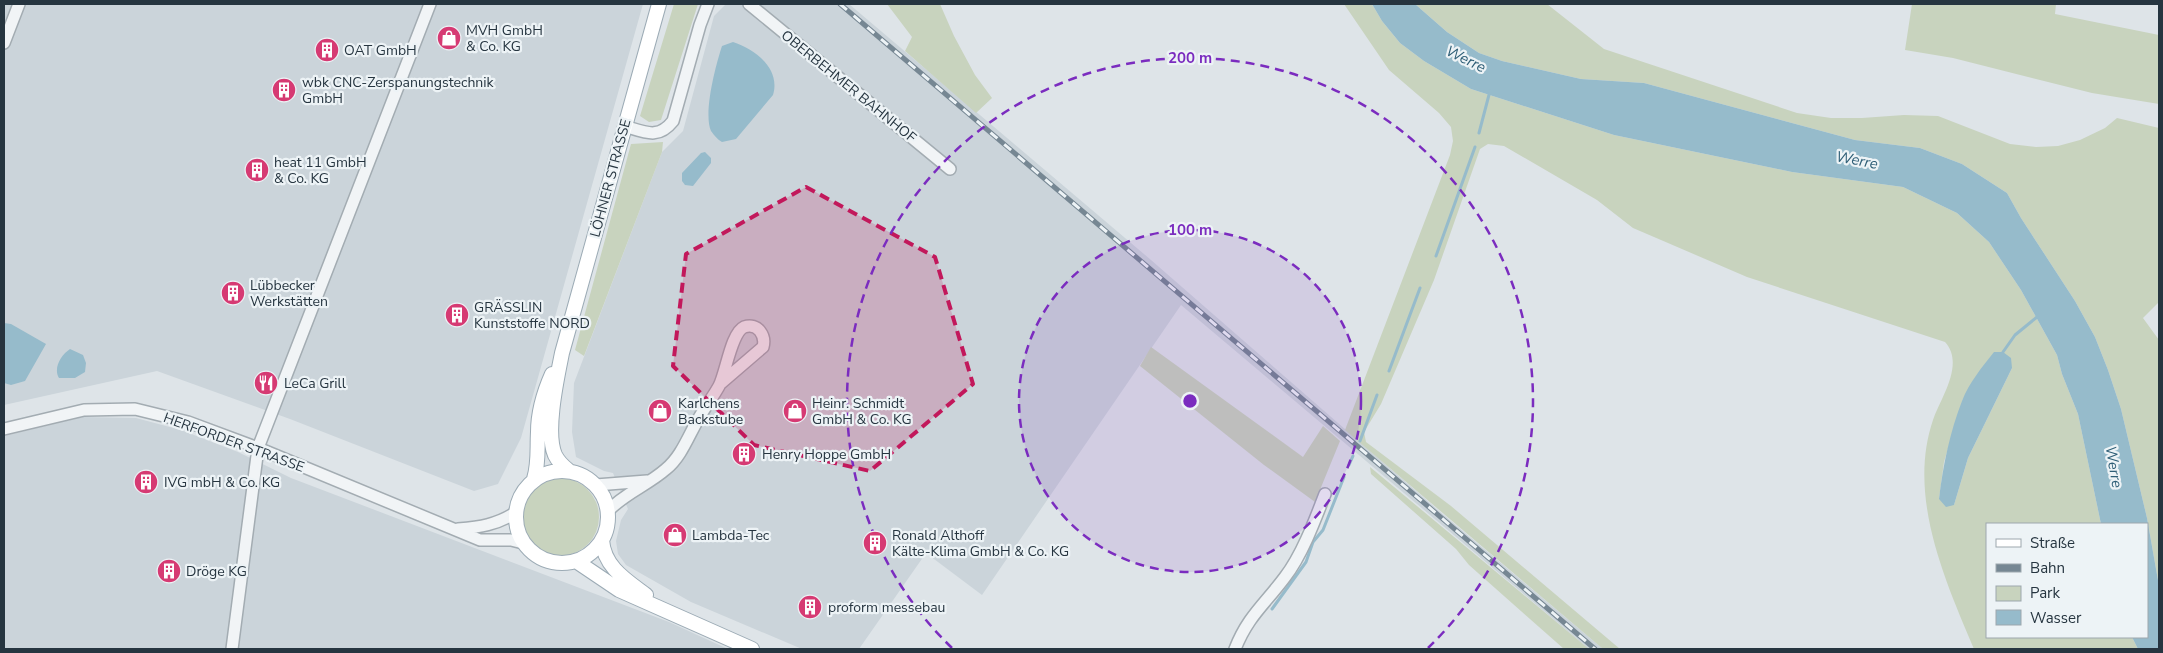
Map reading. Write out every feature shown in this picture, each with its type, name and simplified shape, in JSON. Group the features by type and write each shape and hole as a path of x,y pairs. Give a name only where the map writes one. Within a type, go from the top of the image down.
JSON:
{"main road":[{"name":"LÖHNER STRASSE","path":"568,470 554,454 551,439 554,393 562,352 659,4"},
{"name":"LÖHNER STRASSE","path":"534,479 538,467 538,430 544,393 562,352"},
{"path":"568,470 583,475 596,485 602,493 608,511 607,526 602,540 591,552 576,561 566,563 547,561 538,557 523,543 517,529 515,513 518,500 524,489 534,479 550,471 568,470"},
{"path":"602,540 603,554 613,568 662,608"},
{"path":"576,561 619,590 752,649"}],"street":[{"path":"4,43 19,4"},
{"path":"232,649 258,448 430,4"},
{"path":"624,126 656,134 665,130 672,121 708,4"},
{"name":"OBERBEHMER BAHNHOF","path":"749,4 950,169"},
{"path":"608,511 620,498 668,468 687,442 720,384 739,331 748,327 758,329 763,337 762,347 720,384"},
{"name":"HERFORDER STRASSE","path":"4,429 84,410 135,409 188,422 258,448 480,540 511,540 523,543"},
{"path":"596,485 648,481"},
{"path":"1235,649 1254,613 1286,577 1314,523 1325,494"},
{"name":"HERFORDER STRASSE","path":"456,529 487,527 515,513"}],"highlighted area":[{"path":"806,187 935,257 973,384 870,471 754,445 673,366 686,254"}],"shaded area":[{"path":"4,4 643,4 521,438 498,484 474,491 290,419 157,371 4,405"},
{"path":"726,4 849,4 1151,260 1439,511 1603,649 1589,649 1181,305 982,595 926,553 859,649 802,649 691,602 626,565 618,554 616,541 621,520 628,509 613,473 604,471 576,457 572,432 574,383 662,152 683,131 714,16"},
{"path":"83,417 136,418 181,430 238,452 291,478 669,622 728,649 4,649 4,436"}],"green space":[{"path":"674,4 698,4 661,120 649,122 640,116"},
{"path":"887,4 940,4 954,36 975,75 992,98 976,113 905,51 912,37"},
{"path":"1344,4 1372,4 1382,21 1400,43 1424,61 1471,89 1614,135 1792,172 1903,187 1957,213 1989,242 2021,290 2057,355 2062,374 2078,414 2101,523 1986,523 1986,638 2132,638 2138,649 1974,649 1941,566 1927,508 1924,478 1926,449 1933,420 1950,381 1952,370 1953,360 1951,351 1945,342 1747,277 1633,228 1597,200 1504,146 1488,144 1480,149 1434,280 1381,404 1364,432 1366,442 1451,506 1620,649 1603,649 1345,430 1450,155 1453,141 1451,127 1439,113 1389,70","holes":["2012,368 1968,458 1954,505 1939,499 1944,462 1963,399"]},
{"path":"1415,4 1547,4 1604,49 1797,113 1831,118 1904,115 1938,116 2010,144 2036,147 2058,146 2080,140 2105,128 2117,118 2159,128 2159,302 2143,318 2159,340 2159,586 2147,518 2121,409 2108,370 2095,337 2075,301 2007,193 1962,164 1920,148 1855,140 1644,83 1581,79 1502,61 1479,53 1447,32"},
{"path":"1912,4 2056,4 2055,14 2159,35 2159,104 2092,93 1953,58 1905,50"},
{"path":"663,142 662,152 584,356 575,350 631,144"},
{"path":"1151,347 1303,457 1323,426 1340,441 1315,502 1264,465 1140,366"},
{"path":"1370,467 1589,649 1564,649 1469,565 1456,549 1371,474"},
{"path":"560,478 575,481 588,489 596,502 599,517 596,532 588,545 575,553 560,556 545,553 532,545 524,532 521,517 524,502 532,489 545,481"}],"water":[{"name":"Werre","path":"1372,4 1415,4 1447,32 1479,53 1502,61 1581,79 1644,83 1855,140 1920,148 1962,164 2007,193 2075,301 2095,337 2121,409 2148,523 2101,523 2078,414 2062,374 2057,355 2021,290 1989,242 1957,213 1903,187 1792,172 1614,135 1471,89 1424,61 1400,43 1382,21"},
{"path":"733,42 750,50 764,61 770,69 774,86 773,95 736,139 722,142 711,131 708,113 709,101 722,46"},
{"path":"705,152 711,158 711,163 693,186 685,185 682,181 682,173 701,153"},
{"path":"4,323 11,324 46,344 25,381 11,385 4,383"},
{"path":"70,349 83,355 86,363 85,372 75,378 59,378 57,366"},
{"path":"1994,352 2003,352 2011,358 2012,368 1968,458 1954,505 1946,507 1939,499 1945,461 1954,425 1968,388"},
{"path":"2148,524 2159,586 2159,649 2138,649 2132,638 2148,638"}],"waterway":[{"path":"1479,133 1490,91"},
{"path":"1436,256 1475,147"},
{"path":"1389,371 1420,288"},
{"path":"2003,352 2015,335 2037,317"},
{"path":"1360,441 1377,395"},
{"path":"1349,465 1353,456"},
{"path":"1272,609 1306,562 1313,542 1323,530 1344,477"}],"railway":[{"path":"840,4 1595,649"}],"place":[{"name":"MVH GmbH & Co. KG","path":"449,38"},
{"name":"OAT GmbH","path":"327,50"},
{"name":"wbk CNC-Zerspanungstechnik GmbH","path":"284,90"},
{"name":"heat 11 GmbH & Co. KG","path":"257,170"},
{"name":"Lübbecker Werkstätten","path":"233,293"},
{"name":"GRÄSSLIN Kunststoffe NORD","path":"457,315"},
{"name":"LeCa Grill","path":"266,383"},
{"name":"Karlchens Backstube","path":"660,411"},
{"name":"Heinr. Schmidt GmbH & Co. KG","path":"795,411"},
{"name":"Henry Hoppe GmbH","path":"744,454"},
{"name":"IVG mbH & Co. KG","path":"146,482"},
{"name":"Lambda-Tec","path":"675,535"},
{"name":"Ronald Althoff Kälte-Klima GmbH & Co. KG","path":"875,543"},
{"name":"Dröge KG","path":"169,571"},
{"name":"proform messebau","path":"810,607"}]}
